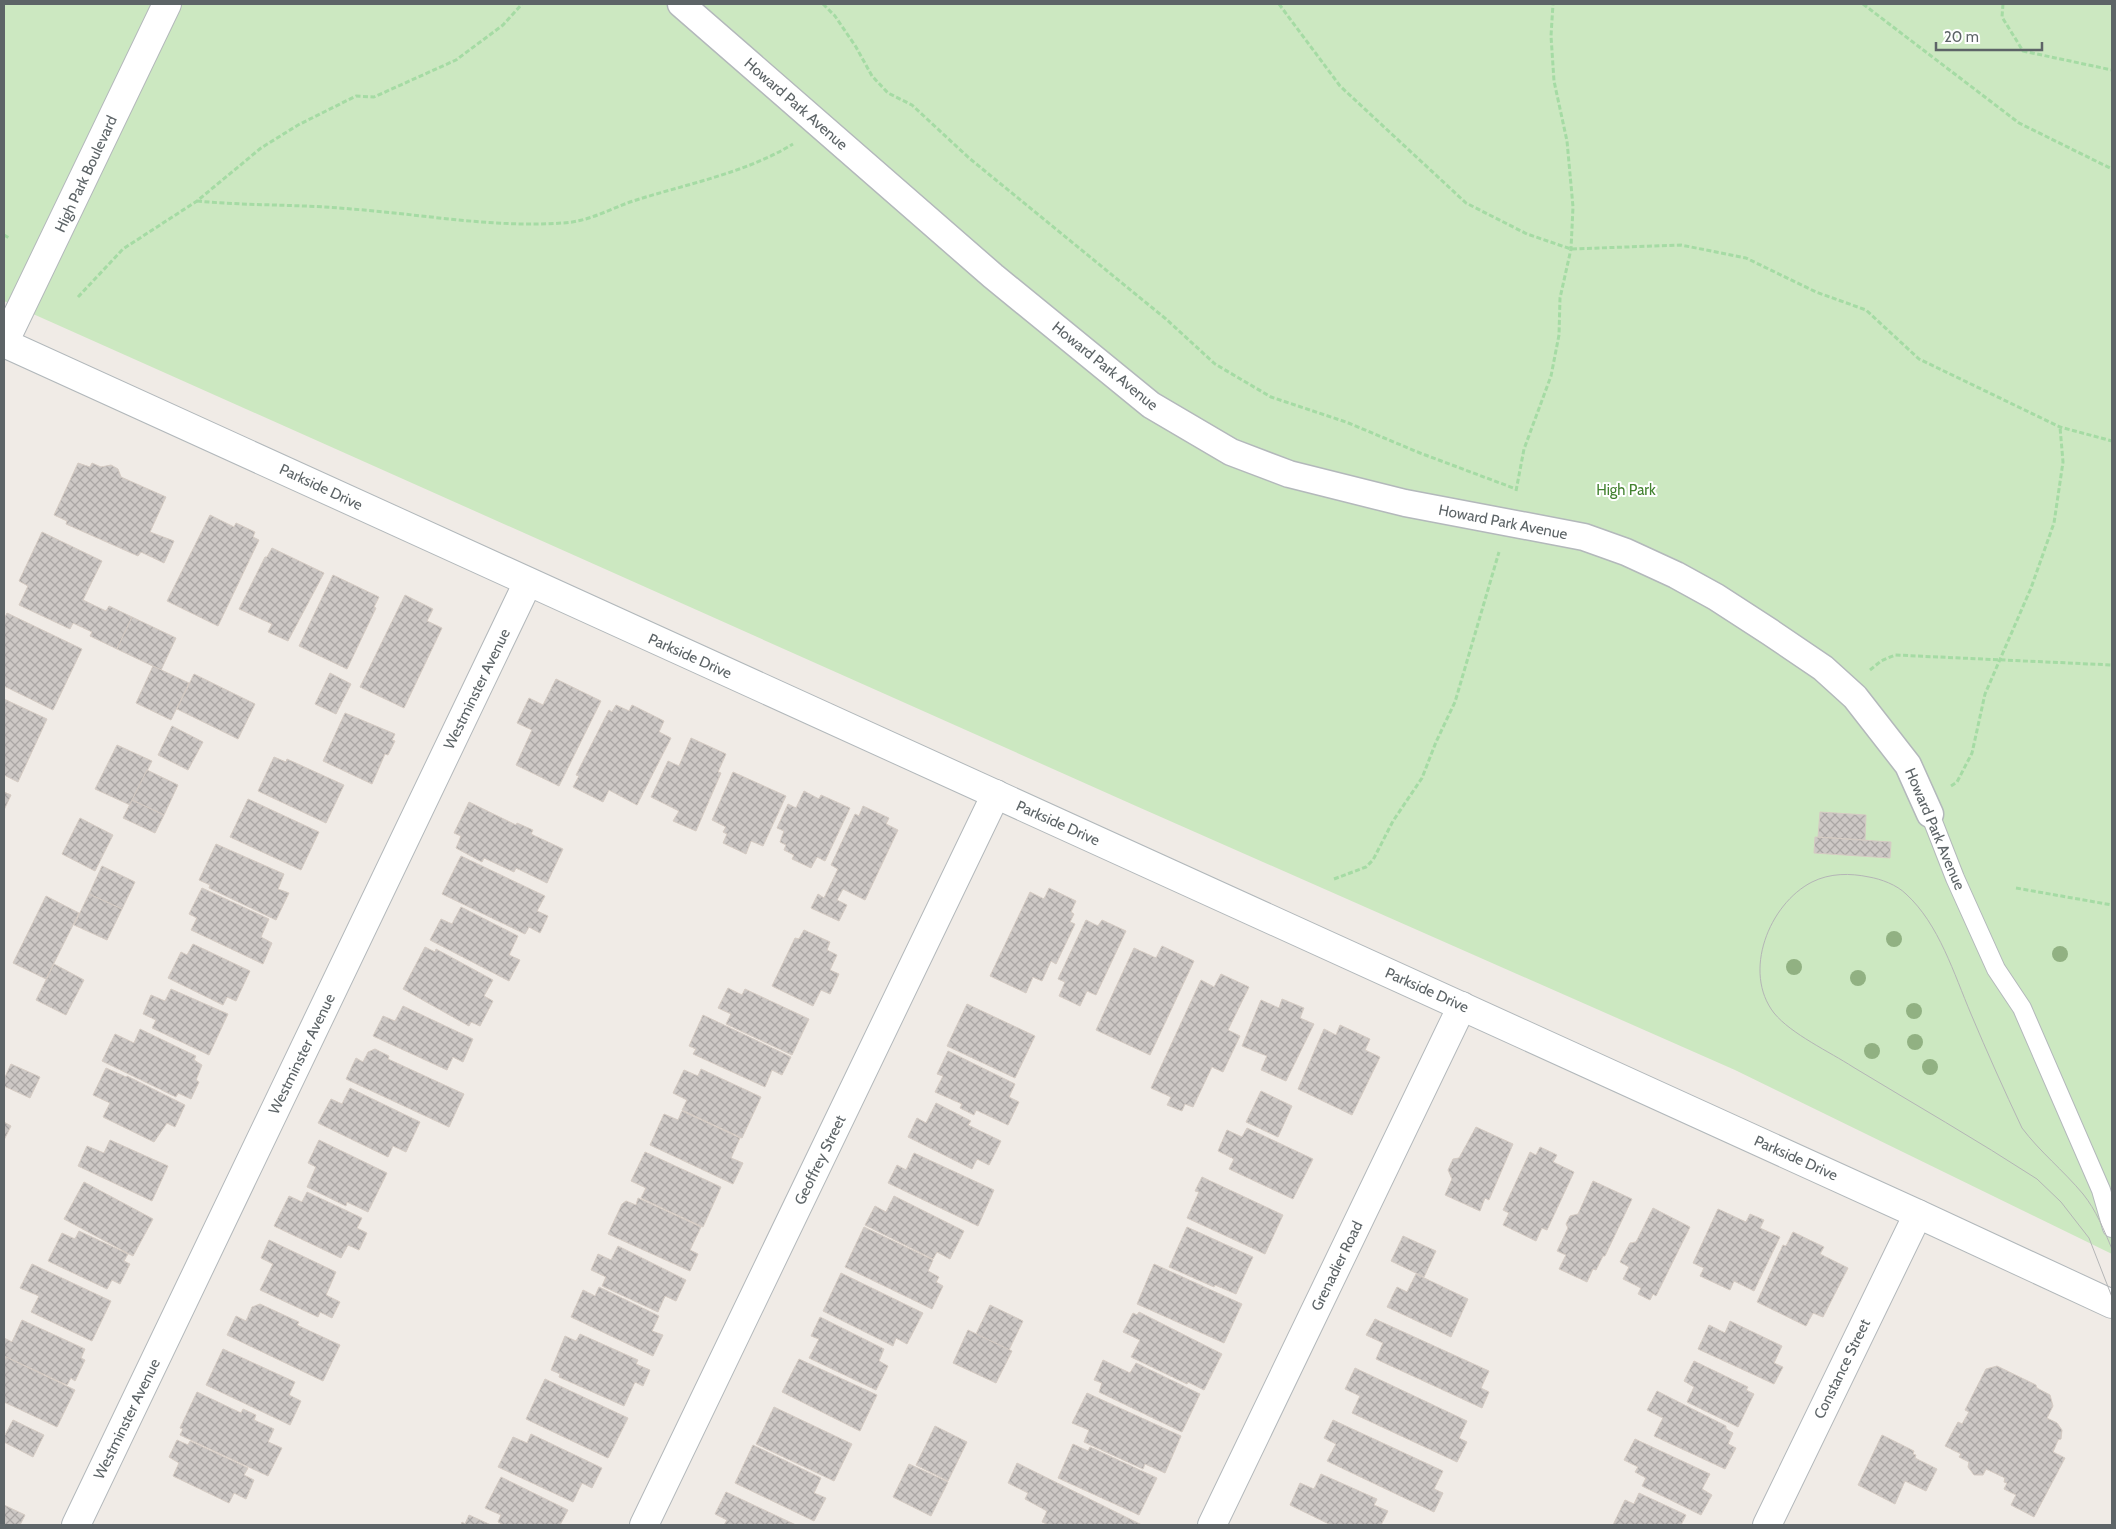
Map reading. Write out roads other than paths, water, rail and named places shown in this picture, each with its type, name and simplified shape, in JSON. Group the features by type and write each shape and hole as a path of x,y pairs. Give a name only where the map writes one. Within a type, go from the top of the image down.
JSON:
{"street":[{"name":"High Park Boulevard","path":"4,343 167,4"},
{"name":"Howard Park Avenue","path":"681,4 993,276 1159,410 1231,452 1289,474 1405,502 1584,537 1626,552 1676,575 1716,597 1770,632 1823,668 1846,689 1880,726 1908,765 1929,811"},
{"name":"Parkside Drive","path":"4,343 1462,1006 2112,1304"},
{"name":"Westminster Avenue","path":"76,1525 528,582"},
{"name":"Geoffrey Street","path":"644,1525 996,794"},
{"name":"Grenadier Road","path":"1212,1525 1462,1006"},
{"name":"Constance Street","path":"1767,1525 1918,1214"}],"lane":[{"name":"Howard Park Avenue","path":"1929,811 1955,878 1996,969 2022,1008 2101,1190 2112,1228"}],"tram line":[{"path":"2112,1249 2088,1200 2022,1128 1937,935 1918,906 1894,885 1879,879 1855,875 1840,875 1819,879 1797,892 1783,906 1773,922 1765,940 1761,959 1760,978 1765,997 1774,1013 1781,1021 1811,1042 2037,1179 2061,1202 2089,1238 2112,1297"}],"park label":[{"name":"High Park","path":"1626,490"}]}
